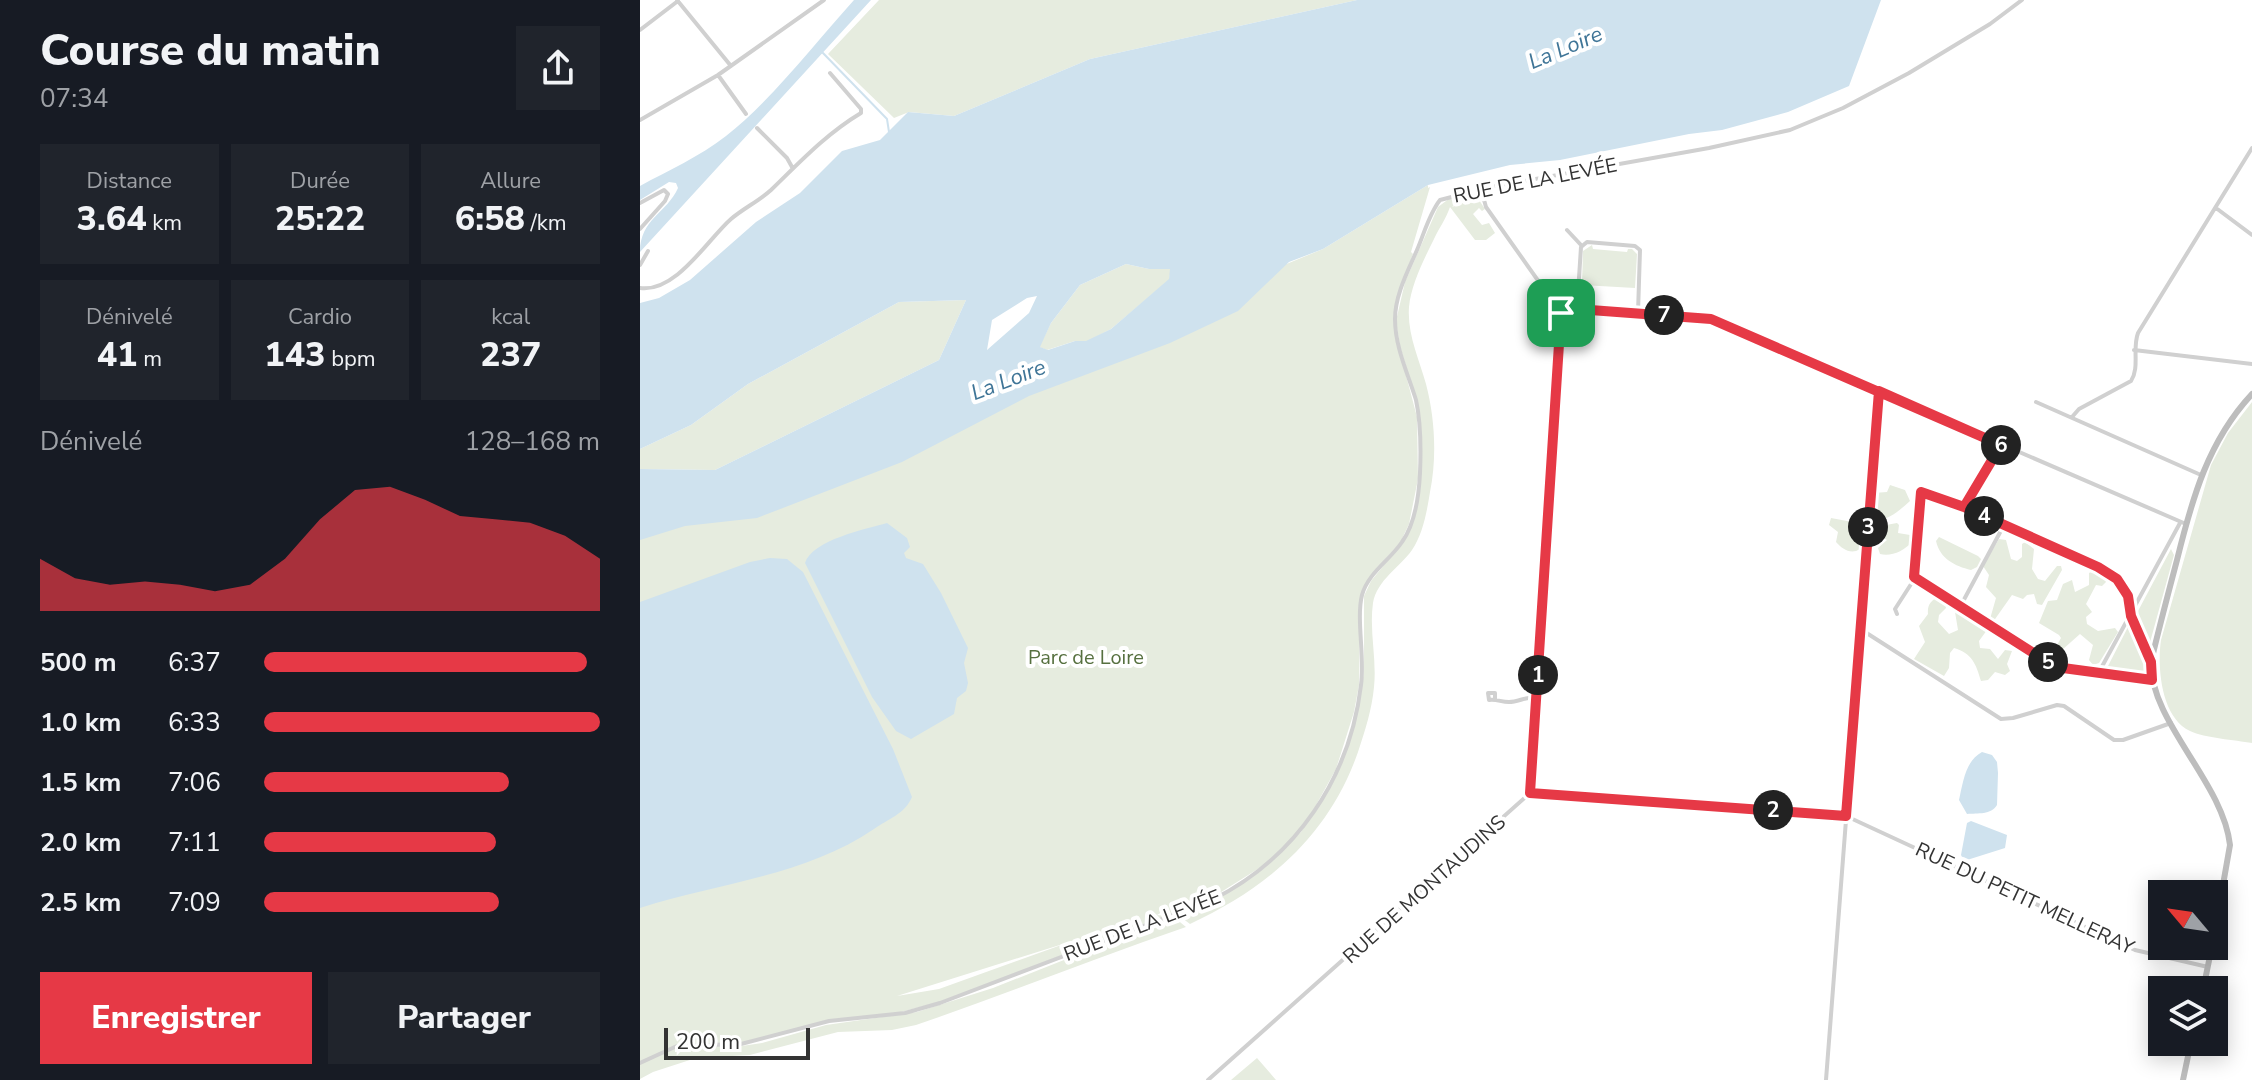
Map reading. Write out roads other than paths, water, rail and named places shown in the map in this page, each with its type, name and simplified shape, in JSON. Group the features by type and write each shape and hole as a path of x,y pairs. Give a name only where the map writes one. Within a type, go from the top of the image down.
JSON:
{"street":[{"path":"640,30 677,0 731,66"},
{"name":"RUE DE LA LEVÉE","path":"640,1063 677,1046 741,1044 829,1021 905,1013 940,1003 1212,900 1240,885 1288,845 1312,817 1331,785 1355,718 1364,654 1362,595 1377,569 1404,540 1413,518 1420,481 1417,408 1397,339 1395,316 1398,298 1436,205 1443,198 1481,189 1709,148 1790,130 1843,108 1909,73 1990,24 2022,0"},
{"path":"640,120 718,75 822,1"},
{"path":"640,288 655,286 683,270 727,223 769,192 792,167 861,112 830,73"},
{"path":"718,75 746,114"},
{"path":"757,128 792,167"},
{"path":"2072,417 2079,409 2131,381 2136,367 2134,350 2138,333 2252,148"},
{"path":"1481,189 1486,207 1561,313 1530,793 1846,816"},
{"path":"640,203 660,190 668,194 640,229"},
{"path":"2215,207 2252,235"},
{"path":"1567,230 1581,245 1577,309"},
{"path":"1581,245 1587,242 1635,246 1640,250 1638,313"},
{"path":"640,265 648,251"},
{"path":"1561,313 1577,309 1711,319 2183,523"},
{"path":"2134,350 2252,364"},
{"path":"1826,1080 1879,391"},
{"path":"2224,880 2229,832 2220,808 2171,723 2152,680 2151,662 2183,523 2201,475 2227,424 2252,394"},
{"path":"2036,402 2201,475"},
{"path":"1964,507 2001,445"},
{"path":"1897,614 1895,609 1916,579 1914,556 1921,492 1964,507 2098,567 2117,579 2128,596 2131,616 2151,662"},
{"path":"2099,672 2183,523"},
{"path":"1960,607 2004,525"},
{"path":"1916,579 2049,663 2063,668 2152,680"},
{"path":"1860,631 2001,719 2064,706 2114,740 2123,740 2171,723"},
{"path":"1495,699 1506,702 1536,698"},
{"name":"RUE DE MONTAUDINS","path":"1208,1080 1530,793"},
{"name":"RUE DU PETIT MELLERAY","path":"1846,816 2135,950 2208,967"},
{"path":"2206,976 2209,960"},
{"path":"2183,1080 2188,1056"}],"water":[{"path":"854,0 871,0 640,252 644,232 678,188 676,183 669,182 640,200 640,186 705,150 743,122"},
{"name":"La Loire","path":"1357,0 1881,0 1849,86 1788,112 1722,130 1560,160 1510,165 1428,185 1323,249 1289,262 1238,311 1170,343 1029,396 902,462 757,518 685,526 640,540 640,469 715,470 939,360 966,300 899,302 748,384 691,425 640,449 640,303 659,298 690,280 756,222 800,193 842,151 880,140 908,112 954,116 1090,59","holes":["1126,264 1170,269 1169,279 1111,329 1086,341 1075,341 1048,350 1040,347 1051,323 1080,285","1037,296 1029,313 987,350 992,320 1027,298"]},
{"path":"887,523 907,538 910,547 904,553 906,558 923,564 968,648 964,663 968,683 966,691 957,698 954,714 911,739 896,731 872,697 805,563 810,555 828,542"},
{"path":"787,559 803,572 893,749 912,797 896,816 819,858 760,877 640,908 640,602 750,562"},
{"path":"1982,752 1992,755 1997,762 1997,805 1988,812 1967,814 1959,800 1968,767"},
{"path":"1971,821 2007,835 2005,848 1963,859 1961,855 1967,823"}],"waterway":[{"path":"822,52 887,119 889,132"}],"park label":[{"name":"Parc de Loire","path":"1086,657"}]}
